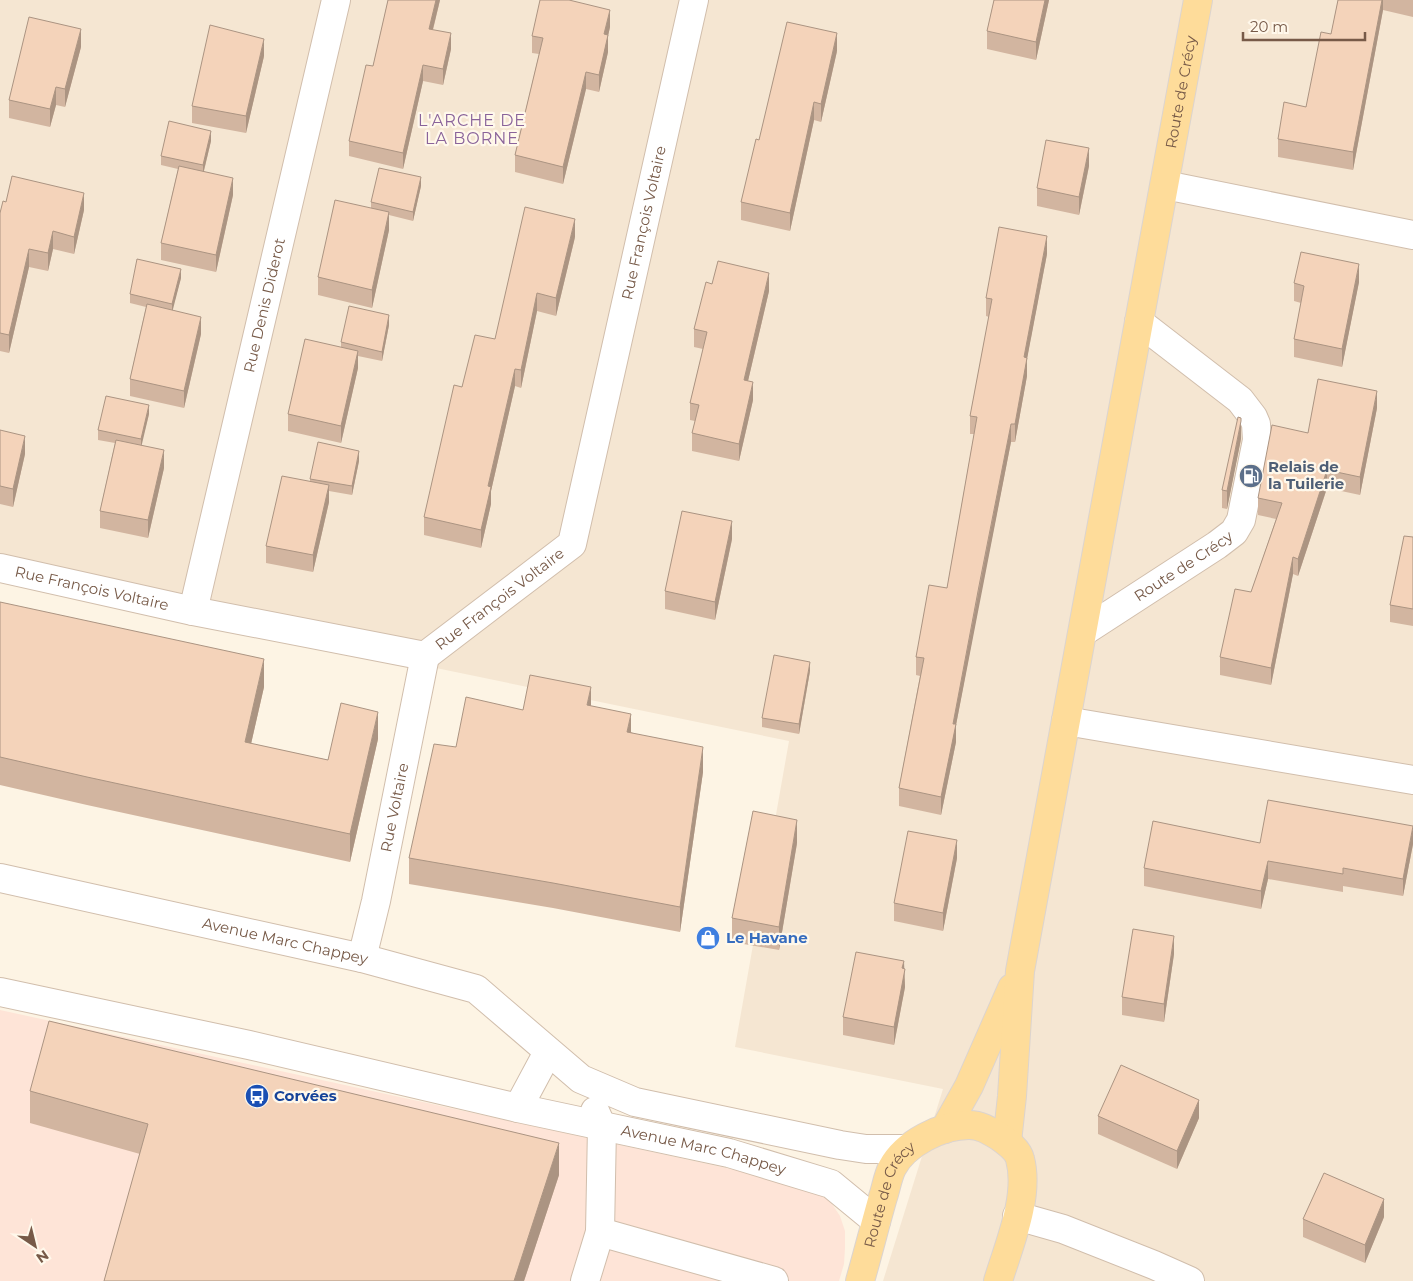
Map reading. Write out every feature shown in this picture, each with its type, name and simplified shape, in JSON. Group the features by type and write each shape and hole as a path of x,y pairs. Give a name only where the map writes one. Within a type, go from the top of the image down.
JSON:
{"main road":[{"name":"Route de Crécy","path":"1007,1142 1020,971 1198,0"},
{"name":"Route de Crécy","path":"945,1129 969,1086 1020,971"},
{"name":"Route de Crécy","path":"860,1281 892,1168 907,1149 919,1140 945,1129 969,1125 986,1128 1007,1142 1020,1157 1023,1188 1018,1216 998,1281"}],"street":[{"name":"Rue Denis Diderot","path":"193,611 336,0"},
{"name":"Rue François Voltaire","path":"0,568 193,611 425,656 572,544 694,0"},
{"path":"1165,185 1413,235"},
{"name":"Route de Crécy","path":"1083,632 1218,545 1234,532 1241,520 1257,440 1256,424 1240,400 1139,322"},
{"name":"Rue Voltaire","path":"362,958 376,901 425,656"},
{"path":"1066,721 1413,780"},
{"name":"Avenue Marc Chappey","path":"0,878 362,958 476,989 581,1079 635,1102 840,1145 866,1149 907,1149"},
{"name":"Avenue Marc Chappey","path":"0,992 249,1045 602,1127 728,1153 831,1184 876,1222"},
{"path":"518,1108 548,1052"},
{"path":"581,1079 602,1127 600,1232 585,1281"},
{"path":"1018,1216 1063,1229 1190,1281"},
{"path":"600,1232 774,1281"}],"shaded area":[{"path":"0,0 1413,0 1413,1281 883,1281 943,1089 735,1047 789,741 0,578"},
{"path":"0,1010 813,1187 828,1198 840,1216 845,1231 844,1264 839,1281 0,1281"}],"building":[{"path":"388,0 436,0 429,29 451,33 443,69 423,65 403,153 349,141 366,65 373,66"},
{"path":"540,0 569,0 610,10 604,34 608,35 599,75 586,72 563,167 515,155 543,38 532,36"},
{"path":"994,0 1045,0 1036,42 987,31"},
{"path":"1338,0 1382,0 1353,152 1278,139 1284,102 1306,107 1321,32 1331,34"},
{"path":"29,17 81,29 65,89 56,87 50,109 9,100"},
{"path":"787,22 837,33 821,104 814,102 790,213 741,202 756,139 759,140"},
{"path":"210,25 264,39 246,116 192,106"},
{"path":"169,121 211,131 203,165 161,156"},
{"path":"1046,140 1089,148 1079,197 1037,188"},
{"path":"179,166 233,178 216,255 161,243"},
{"path":"379,168 421,177 413,212 371,202"},
{"path":"12,176 84,193 74,237 53,231 48,253 29,249 9,335 0,333 0,213 3,201 6,202"},
{"path":"335,200 389,212 372,290 318,277"},
{"path":"525,207 575,219 556,298 537,293 521,370 515,369 488,486 491,487 481,530 424,517 454,385 462,387 475,335 495,339"},
{"path":"999,227 1047,236 1024,357 1027,358 1015,424 1011,424 953,724 956,724 941,797 899,788 924,658 916,657 929,585 947,588 977,417 970,416 992,299 986,298"},
{"path":"1301,252 1359,264 1342,349 1294,339 1304,286 1294,283"},
{"path":"137,259 181,269 172,304 130,294"},
{"path":"718,261 769,273 744,380 753,382 739,444 692,433 699,405 690,403 707,332 694,329 706,282 712,284"},
{"path":"147,304 201,317 184,391 130,379"},
{"path":"349,306 389,315 382,352 341,342"},
{"path":"305,339 358,351 341,426 288,414"},
{"path":"1318,379 1377,391 1360,477 1327,470 1298,559 1293,557 1271,668 1220,657 1235,589 1251,592 1282,503 1258,498 1272,425 1308,433"},
{"path":"106,396 149,405 141,439 98,430"},
{"path":"1238,417 1241,418 1241,421 1227,491 1222,490"},
{"path":"0,430 25,436 13,489 0,486"},
{"path":"116,440 164,450 148,520 100,511"},
{"path":"318,442 359,451 352,486 310,479"},
{"path":"282,476 329,485 313,555 266,546"},
{"path":"682,511 732,521 715,602 665,591"},
{"path":"1404,536 1413,537 1413,609 1390,605"},
{"path":"0,602 264,659 245,742 328,760 341,703 378,712 350,834 0,757"},
{"path":"774,655 810,662 799,724 762,718"},
{"path":"530,675 591,687 587,705 631,714 627,732 703,747 680,907 409,858 434,744 456,747 466,697 523,710"},
{"path":"1268,800 1413,826 1403,879 1343,868 1343,874 1268,861 1261,891 1144,868 1153,821 1260,843"},
{"path":"753,811 797,820 779,927 732,918"},
{"path":"908,831 957,840 943,913 894,903"},
{"path":"1133,929 1174,936 1164,1004 1122,997"},
{"path":"856,952 904,961 902,968 905,969 894,1027 843,1017"},
{"path":"49,1021 559,1143 514,1281 104,1281 148,1124 30,1091"},
{"path":"1121,1065 1199,1100 1177,1151 1098,1116"},
{"path":"1324,1173 1384,1199 1365,1245 1303,1219"}],"place":[{"name":"Relais de la Tuilerie","path":"1251,476"},
{"name":"Le Havane","path":"708,938"},
{"name":"Corvées","path":"257,1096"}],"district":[{"name":"L'ARCHE DE LA BORNE","path":"472,129"}]}
